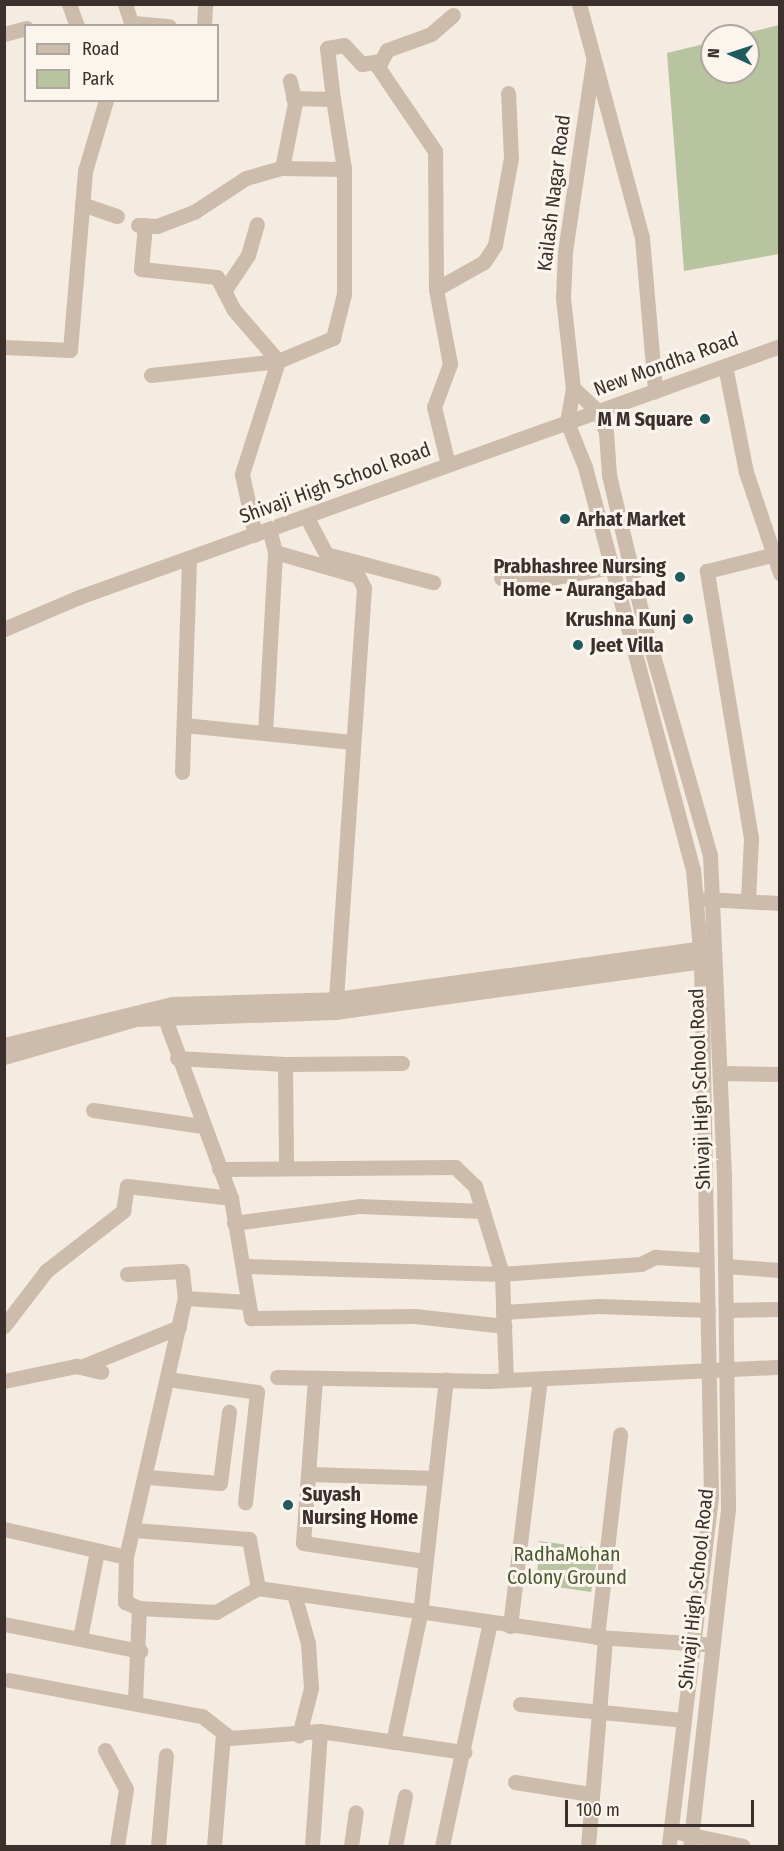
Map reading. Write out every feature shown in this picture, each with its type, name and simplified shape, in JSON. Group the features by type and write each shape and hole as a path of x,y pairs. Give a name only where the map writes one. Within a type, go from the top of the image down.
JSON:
{"street":[{"path":"69,4 76,24"},
{"path":"125,4 132,24"},
{"path":"204,24 205,4"},
{"name":"Kailash Nagar Road","path":"573,388 565,263 593,62 579,4"},
{"path":"152,375 278,361 333,338 344,294 344,170 327,48 344,45 362,64 379,61 387,50 437,31 453,15"},
{"path":"4,34 24,29"},
{"path":"379,61 382,81 425,130 435,151 436,289 450,364 434,407 448,464"},
{"path":"593,62 642,238 655,390"},
{"path":"282,168 293,98 290,81"},
{"path":"436,289 484,262 495,245 510,158 508,93"},
{"path":"293,98 333,99"},
{"path":"4,346 70,350 85,171 105,102"},
{"path":"278,361 224,291 217,277 141,269 142,225 194,212 246,178 282,168 344,170"},
{"path":"82,204 117,216"},
{"path":"224,291 248,255 257,224"},
{"name":"New Mondha Road","path":"567,422 778,348"},
{"path":"265,733 275,552 262,532 242,474 278,361"},
{"path":"725,366 746,471 775,546 780,573"},
{"path":"573,388 598,411"},
{"path":"567,422 573,388"},
{"name":"Shivaji High School Road","path":"598,411 645,627 710,855 713,899 725,1266 728,1509 690,1840"},
{"name":"Shivaji High School Road","path":"4,629 79,597 567,422 585,467 610,567 693,869 696,898 700,955 711,1497 694,1643 682,1720 669,1846"},
{"path":"306,516 326,554 434,582"},
{"path":"748,900 751,838 707,571 775,546"},
{"path":"275,552 362,580 335,1006"},
{"path":"182,772 189,559"},
{"path":"501,578 539,580 610,567"},
{"path":"184,725 352,742"},
{"path":"696,898 780,903"},
{"path":"4,1057 136,1019 335,1006 716,952"},
{"path":"4,1045 172,1004 335,1006"},
{"path":"164,1017 201,1126 231,1198 234,1223 245,1266 247,1302 251,1318 415,1316 503,1319 598,1306 708,1310"},
{"path":"177,1058 285,1064 402,1063"},
{"path":"285,1064 286,1168"},
{"path":"720,1073 780,1074"},
{"path":"93,1110 201,1126"},
{"path":"219,1169 455,1167 475,1186 502,1274 506,1380"},
{"path":"4,1326 46,1271 123,1211 127,1186 231,1198"},
{"path":"234,1223 359,1206 483,1211"},
{"path":"245,1266 502,1274 641,1264 655,1257 706,1260"},
{"path":"725,1266 780,1270"},
{"path":"127,1274 182,1270 184,1298 148,1477 126,1557 125,1602 139,1608 216,1612 258,1588 420,1614 601,1638 713,1645"},
{"path":"184,1298 247,1302"},
{"path":"726,1310 780,1309"},
{"path":"81,1367 179,1327"},
{"path":"4,1381 41,1369 81,1367 101,1372"},
{"path":"278,1377 506,1380 780,1367"},
{"path":"168,1378 257,1392 245,1502"},
{"path":"510,1626 540,1378"},
{"path":"315,1379 303,1543 426,1561"},
{"path":"393,1742 420,1614 446,1379"},
{"path":"148,1477 220,1483 229,1412"},
{"path":"588,1846 601,1638 620,1434"},
{"path":"309,1474 435,1478"},
{"path":"4,1529 126,1557"},
{"path":"135,1530 249,1539 258,1588"},
{"path":"80,1638 97,1551"},
{"path":"294,1594 308,1643 311,1688 299,1735"},
{"path":"135,1700 140,1651 139,1608"},
{"path":"442,1846 490,1623"},
{"path":"4,1624 140,1651"},
{"path":"9,1680 135,1700 202,1716 223,1734 299,1735 320,1731 464,1752"},
{"path":"520,1704 682,1720"},
{"path":"312,1846 320,1731"},
{"path":"214,1846 223,1734"},
{"path":"105,1750 126,1789 117,1846"},
{"path":"158,1846 166,1755"},
{"path":"515,1782 591,1794"},
{"path":"395,1846 405,1796"},
{"path":"351,1846 356,1812"},
{"path":"670,1831 690,1840 742,1846"}],"green space":[{"path":"779,25 779,254 684,271 667,53 700,45 700,84 760,84 760,30"},
{"name":"RadhaMohan Colony Ground","path":"539,1541 599,1549 591,1592 537,1584"}],"place":[{"name":"M M Square","path":"705,419"},
{"name":"Arhat Market","path":"565,519"},
{"name":"Prabhashree Nursing Home - Aurangabad","path":"680,577"},
{"name":"Krushna Kunj","path":"688,619"},
{"name":"Jeet Villa","path":"578,645"},
{"name":"Suyash Nursing Home","path":"288,1505"}]}
